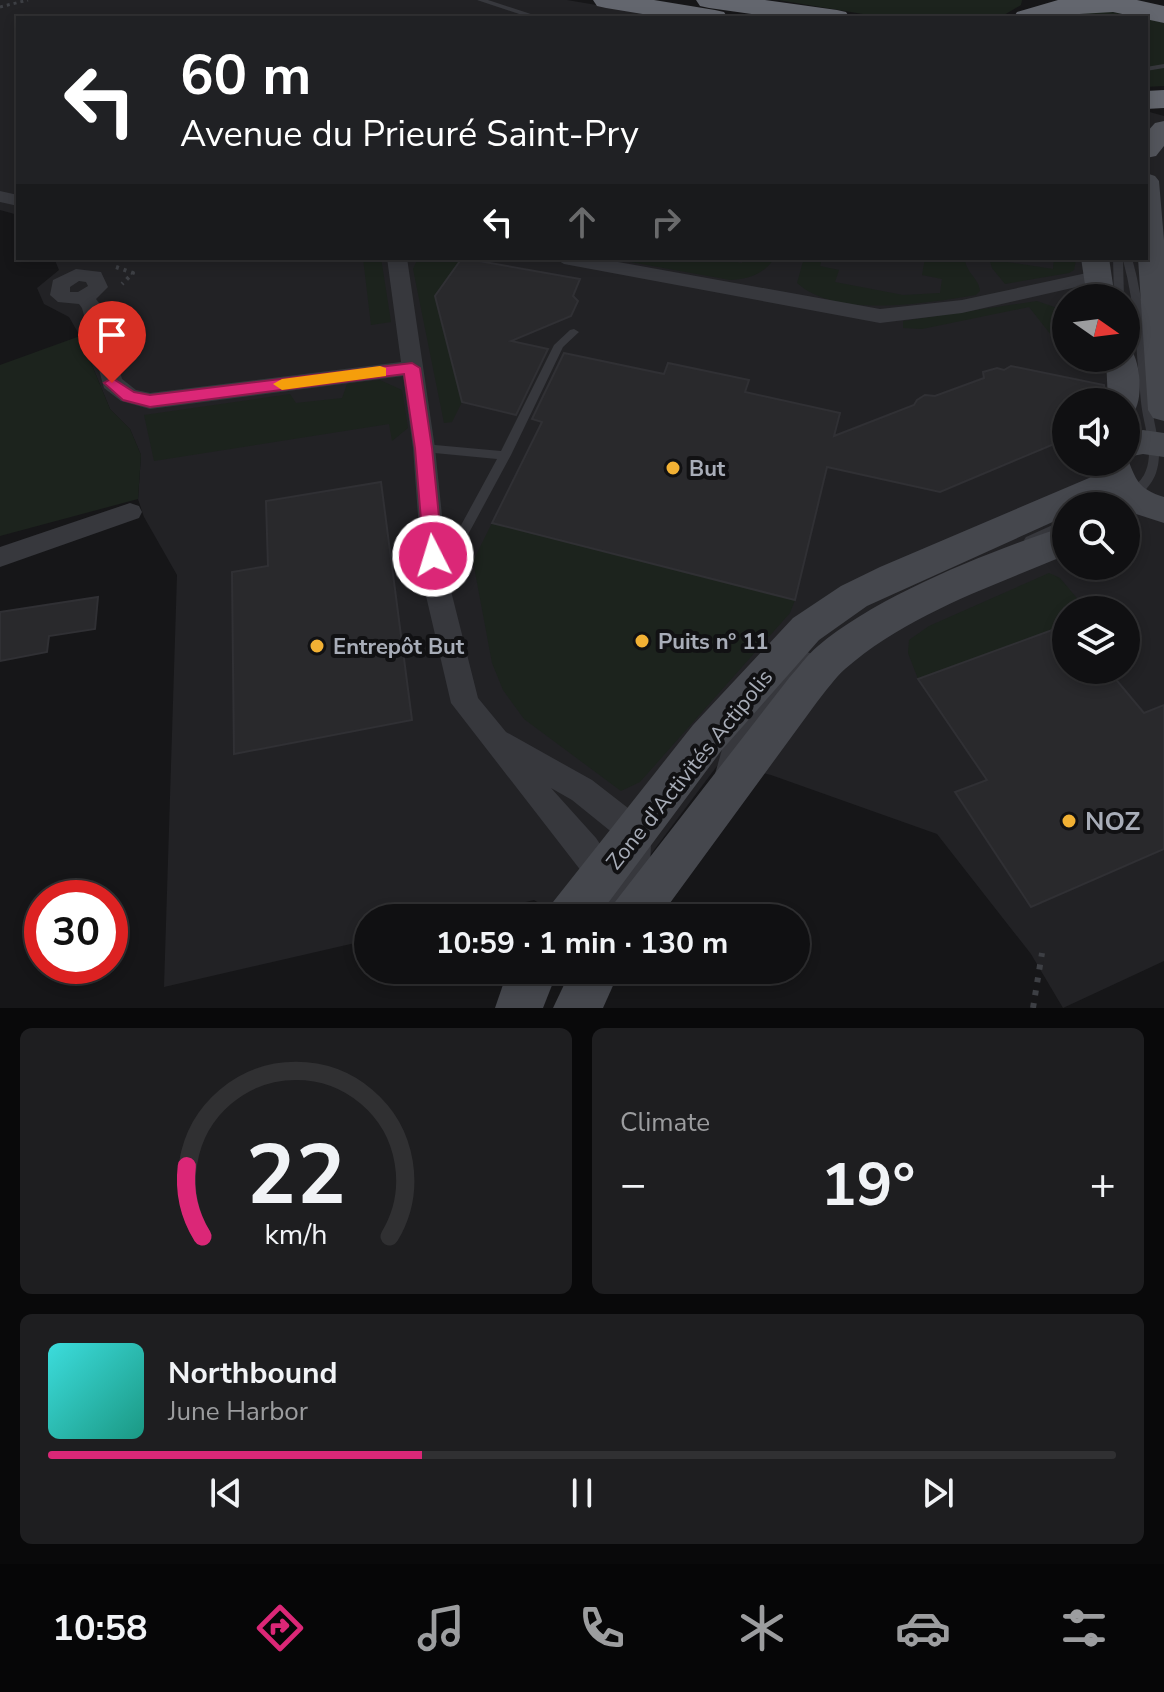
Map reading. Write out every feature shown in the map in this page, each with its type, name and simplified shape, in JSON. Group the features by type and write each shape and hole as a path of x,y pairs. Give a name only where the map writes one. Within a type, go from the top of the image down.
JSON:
{"highway":[{"path":"606,0 703,16"},
{"path":"709,0 820,16"},
{"path":"745,0 802,14"},
{"path":"1032,10 1077,3 1123,3 1164,15"}],"main road":[{"path":"1148,148 1164,129"}],"street":[{"path":"1148,190 1156,225 1164,410"},
{"path":"397,260 424,448 436,583 465,703 603,874"},
{"path":"575,260 880,316 906,315 1046,291 1097,278"},
{"path":"76,266 94,276 99,283 95,291 84,297 92,307 112,383 129,396 150,401 412,368"},
{"path":"1046,291 1052,294"},
{"name":"Zone d'Activités Actipolis","path":"1095,492 1127,476"},
{"path":"0,557 130,512"},
{"name":"Zone d'Activités Actipolis","path":"580,904 707,738 806,629 854,596 1052,527"},
{"name":"Zone d'Activités Actipolis","path":"642,904 831,658 868,632 1052,529"},
{"path":"493,737 582,790 635,832 632,874 622,904"},
{"path":"519,1008 526,984"},
{"path":"577,1008 590,984"}],"lane":[{"path":"481,0 533,16"},
{"path":"1118,260 1119,284"},
{"path":"1128,260 1138,299 1136,388"},
{"path":"436,583 505,455 559,345 574,332"},
{"path":"424,448 505,455"},
{"path":"888,601 1052,528"},
{"path":"714,808 728,751 788,677 820,645"}],"path":[{"path":"0,7 28,0"},
{"path":"109,265 133,273 117,292"},
{"path":"1033,1008 1042,953"}],"shaded area":[{"path":"0,0 567,0 661,16 16,16 16,214 0,210"},
{"path":"778,0 1022,0 1021,5 1002,16 875,16"},
{"path":"1094,11 1135,16 1069,16"},
{"path":"1148,19 1164,23 1164,86 1148,87"},
{"path":"1148,112 1164,116 1164,961 1063,1008 1031,954 937,834 771,775 720,762 614,904 541,904 534,900 517,904 354,904 354,943 164,987 177,575 144,517 138,499 141,455 130,429 110,409 69,317 44,304 37,288 59,270 55,260 1148,260"},
{"path":"363,260 381,260 391,322 371,325"},
{"path":"417,260 461,260 435,296 462,402 452,422 444,423 413,269"},
{"path":"619,260 727,260 742,263 743,260 773,260 754,275 730,280"},
{"path":"803,260 822,260 820,266 839,270 835,282 903,295 940,293 942,279 922,275 925,260 965,260 980,291 976,295 933,302 858,305 814,294 797,283"},
{"path":"990,260 1007,260 1053,269 1054,260 1076,260 1074,270 1069,273 1005,284"},
{"path":"1037,301 1052,306 1052,336 1029,307 922,329 903,328 903,321"},
{"path":"80,336 110,409 130,429 141,455 138,499 0,536 0,365"},
{"path":"380,380 402,390 408,428 392,441 389,424 154,461 144,415 290,394 296,403 342,398 347,384"},
{"path":"492,523 795,600 790,613 640,782 621,791 524,719 503,690 492,663 473,561"},
{"path":"1049,573 1052,580 1062,580 1075,596 1052,596 1052,630 918,679 908,653 909,640 929,626"}],"building":[{"path":"461,260 580,279 573,296 578,301 571,316 511,341 548,349 516,415 462,402 435,296"},
{"name":"But","path":"564,353 664,374 668,363 749,380 745,392 840,413 834,436 914,405 925,395 935,396 984,378 983,372 997,368 1004,370 1011,366 1104,385 1104,388 1052,388 1052,445 940,492 827,467 795,600 492,523 542,422 532,419"},
{"name":"Entrepôt But","path":"381,482 412,720 234,754 232,572 268,566 266,501"},
{"path":"98,597 95,629 49,636 47,652 0,661 0,612"},
{"name":"NOZ","path":"1052,630 1052,684 1120,684 1144,713 1164,705 1164,849 1031,907 955,792 987,780 918,679"}],"slow traffic":[{"path":"282,384 380,372"}],"place":[{"name":"But","path":"673,468"},
{"name":"Puits n° 11","path":"642,641"},
{"name":"Entrepôt But","path":"317,646"},
{"name":"NOZ","path":"1069,821"}],"route":[{"path":"112,383 129,396 150,401 412,368 424,448 433,556"}]}
